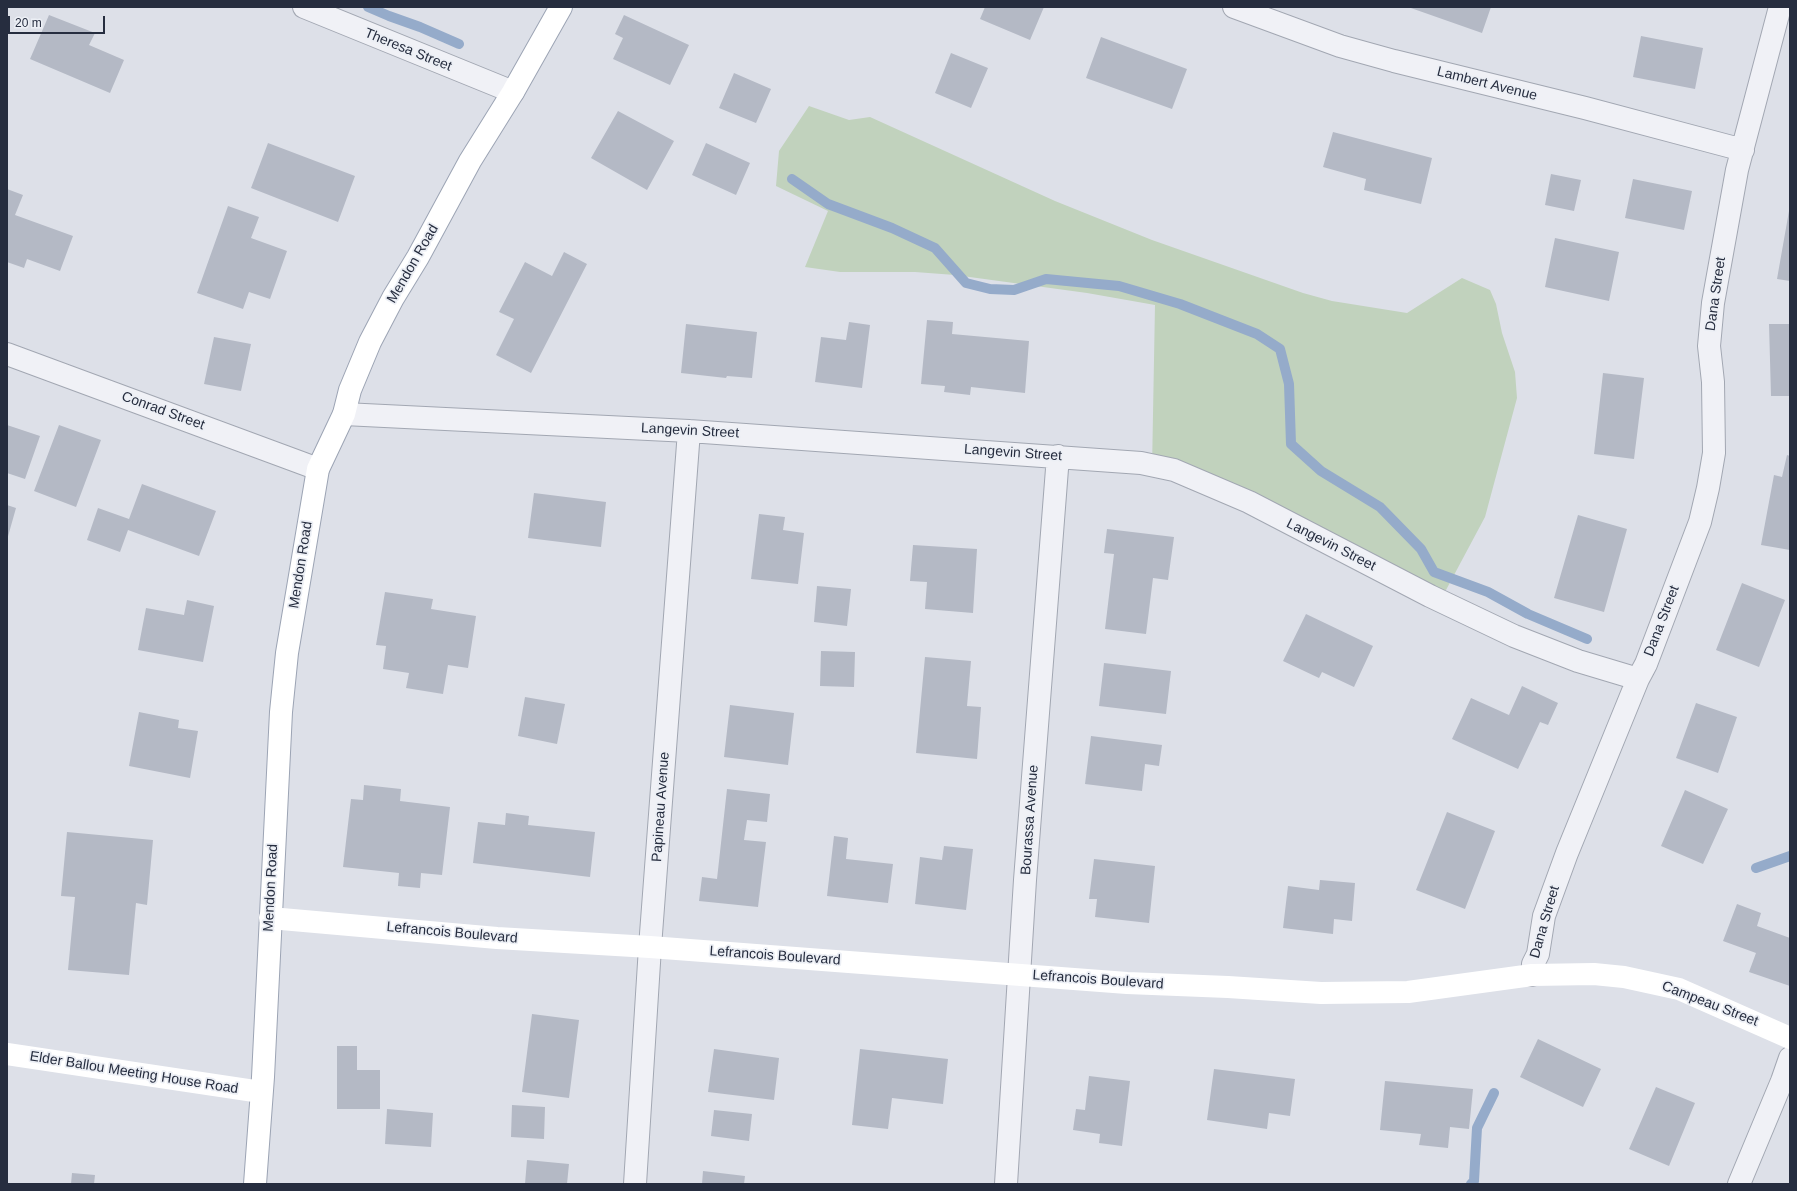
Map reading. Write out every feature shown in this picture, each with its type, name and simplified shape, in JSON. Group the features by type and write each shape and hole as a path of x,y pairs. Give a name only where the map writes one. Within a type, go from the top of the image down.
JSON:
{"street":[{"name":"Theresa Street","path":"304,7 512,92"},
{"name":"Mendon Road","path":"255,1184 263,1078 281,712 285,667 304,543 318,469 344,414 350,390 364,356 393,298 418,257 470,161 561,7"},
{"name":"Lambert Avenue","path":"1234,7 1340,46 1743,150"},
{"name":"Dana Street","path":"1281,991 1320,993 1408,992 1532,975 1533,964 1538,954 1544,916 1603,761 1638,679 1646,664 1700,522 1714,453 1712,382 1709,346 1713,303 1737,170 1780,7"},
{"name":"Conrad Street","path":"7,354 318,469"},
{"name":"Langevin Street","path":"344,414 689,431 1141,463 1174,470 1249,502 1430,596 1514,636 1578,661 1638,679"},
{"name":"Papineau Avenue","path":"635,1184 650,947 689,431"},
{"name":"Bourassa Avenue","path":"1006,1184 1025,880 1058,456"},
{"name":"Lefrancois Boulevard","path":"270,918 497,938 650,947 1127,983 1228,987 1281,991"},
{"name":"Campeau Street","path":"1532,975 1594,974 1624,977 1679,989 1790,1038"},
{"name":"Elder Ballou Meeting House Road","path":"7,1054 261,1092"},
{"path":"1739,1184 1782,1081 1790,1058"}],"green space":[{"path":"809,106 849,120 870,117 1055,201 1152,240 1303,293 1332,301 1407,313 1462,278 1490,290 1496,304 1502,333 1515,372 1517,398 1485,517 1446,590 1417,590 1152,469 1155,305 1087,293 955,275 915,272 840,272 805,267 828,211 776,186 779,151"}],"building":[{"path":"985,7 1044,7 1030,40 980,19"},
{"path":"1408,7 1491,7 1482,33"},
{"path":"49,15 95,33 89,45 124,60 110,93 30,59"},
{"path":"624,15 689,45 670,85 613,59 623,38 615,34"},
{"path":"1641,36 1703,48 1695,89 1633,77"},
{"path":"1101,37 1187,69 1172,109 1086,78"},
{"path":"951,53 988,68 971,108 935,93"},
{"path":"734,73 771,89 756,123 719,108"},
{"path":"618,111 674,141 647,190 591,158"},
{"path":"1333,132 1432,158 1421,204 1364,190 1366,179 1323,167"},
{"path":"268,143 355,176 338,222 251,188"},
{"path":"706,143 750,163 736,195 692,175"},
{"path":"1551,174 1581,180 1574,211 1545,205"},
{"path":"1633,179 1692,191 1684,230 1625,218"},
{"path":"7,189 23,195 15,215 73,236 60,271 27,259 24,268 7,262"},
{"path":"228,206 259,217 251,238 287,251 270,299 249,292 243,309 197,293"},
{"path":"1790,211 1790,281 1777,279"},
{"path":"1555,238 1619,252 1609,301 1545,287"},
{"path":"564,252 587,264 531,373 496,355 514,319 499,312 525,262 552,276"},
{"path":"927,320 953,322 952,334 1029,341 1025,393 971,387 970,395 944,392 945,386 921,384"},
{"path":"849,322 870,325 862,388 815,382 821,337 846,340"},
{"path":"686,324 757,332 752,378 727,376 726,378 681,373"},
{"path":"1769,324 1790,324 1790,396 1771,396"},
{"path":"214,337 251,344 241,391 204,384"},
{"path":"1603,373 1644,378 1634,459 1594,454"},
{"path":"7,425 40,436 25,479 7,473"},
{"path":"59,425 101,440 76,507 34,491"},
{"path":"1787,455 1790,456 1790,550 1761,545 1774,475 1782,477"},
{"path":"142,484 216,511 199,556 128,530 120,552 87,540 98,508 129,519"},
{"path":"534,493 606,502 601,547 528,538"},
{"path":"7,505 16,508 7,540"},
{"path":"759,514 785,517 783,530 804,533 798,584 751,579"},
{"path":"1578,515 1627,529 1604,612 1554,598"},
{"path":"1107,529 1174,537 1168,580 1153,578 1146,634 1105,629 1114,554 1104,553"},
{"path":"913,545 977,549 973,613 925,609 927,582 910,581"},
{"path":"1742,583 1785,600 1759,667 1716,650"},
{"path":"817,586 851,589 847,626 814,622"},
{"path":"385,592 433,599 431,609 476,616 468,668 448,665 443,694 406,688 409,673 383,669 386,646 376,645"},
{"path":"187,600 214,606 203,662 138,650 146,608 184,615"},
{"path":"1306,614 1373,646 1354,687 1322,672 1319,678 1283,661"},
{"path":"821,651 855,652 854,687 820,686"},
{"path":"925,657 971,661 967,706 981,707 977,759 916,753"},
{"path":"1104,663 1171,671 1166,714 1099,706"},
{"path":"1522,686 1558,703 1548,725 1540,722 1518,769 1452,739 1471,698 1509,715"},
{"path":"525,697 565,704 557,744 518,736"},
{"path":"1696,703 1737,717 1718,773 1676,758"},
{"path":"730,705 794,713 788,765 724,757"},
{"path":"139,712 179,720 178,728 198,731 190,778 129,766"},
{"path":"1091,736 1162,745 1159,766 1145,764 1142,791 1085,784"},
{"path":"364,785 401,789 400,801 450,807 442,875 421,873 420,888 398,886 399,873 343,867 351,799 363,800"},
{"path":"727,789 770,794 767,822 747,820 744,840 766,842 758,907 699,901 702,877 717,879"},
{"path":"1685,790 1728,809 1703,864 1661,846"},
{"path":"1447,812 1495,831 1465,909 1416,890"},
{"path":"506,813 529,816 528,825 595,832 590,877 473,863 478,822 505,825"},
{"path":"67,832 153,840 147,905 136,903 129,975 68,970 75,897 61,896"},
{"path":"834,836 848,838 846,859 893,864 888,903 827,896"},
{"path":"944,846 973,849 966,910 915,904 920,857 942,860"},
{"path":"1094,859 1155,866 1149,923 1095,917 1097,899 1089,899"},
{"path":"1320,880 1355,883 1352,921 1334,919 1333,934 1283,928 1288,886 1319,890"},
{"path":"1737,904 1761,913 1757,926 1790,938 1790,986 1749,972 1756,953 1723,941"},
{"path":"532,1014 579,1020 569,1098 522,1092"},
{"path":"1538,1039 1601,1069 1583,1107 1520,1077"},
{"path":"337,1046 357,1046 357,1070 380,1070 380,1109 337,1109"},
{"path":"714,1049 779,1058 774,1100 708,1092"},
{"path":"860,1049 948,1059 943,1104 892,1098 888,1129 852,1125"},
{"path":"1214,1069 1295,1079 1290,1116 1269,1113 1267,1129 1207,1120"},
{"path":"1089,1076 1130,1081 1122,1146 1099,1143 1100,1134 1073,1130 1076,1109 1085,1110"},
{"path":"1385,1081 1473,1089 1469,1129 1450,1127 1448,1148 1419,1145 1421,1134 1380,1130"},
{"path":"1656,1087 1695,1103 1669,1166 1629,1149"},
{"path":"512,1105 545,1107 544,1139 511,1137"},
{"path":"387,1109 433,1113 431,1147 385,1144"},
{"path":"714,1110 752,1114 749,1141 711,1136"},
{"path":"527,1160 569,1164 567,1184 525,1184"},
{"path":"703,1171 745,1176 744,1184 702,1184"},
{"path":"72,1173 95,1175 94,1184 71,1184"}],"waterway":[{"path":"368,7 459,44"},
{"path":"792,179 828,204 892,228 935,248 966,283 990,289 1014,290 1046,279 1119,286 1180,304 1257,334 1280,349 1289,384 1291,444 1321,471 1380,507 1421,549 1434,572 1488,592 1528,614 1587,639"},
{"path":"1756,868 1790,856"},
{"path":"1471,1184 1474,1181 1477,1128 1494,1093"}]}
